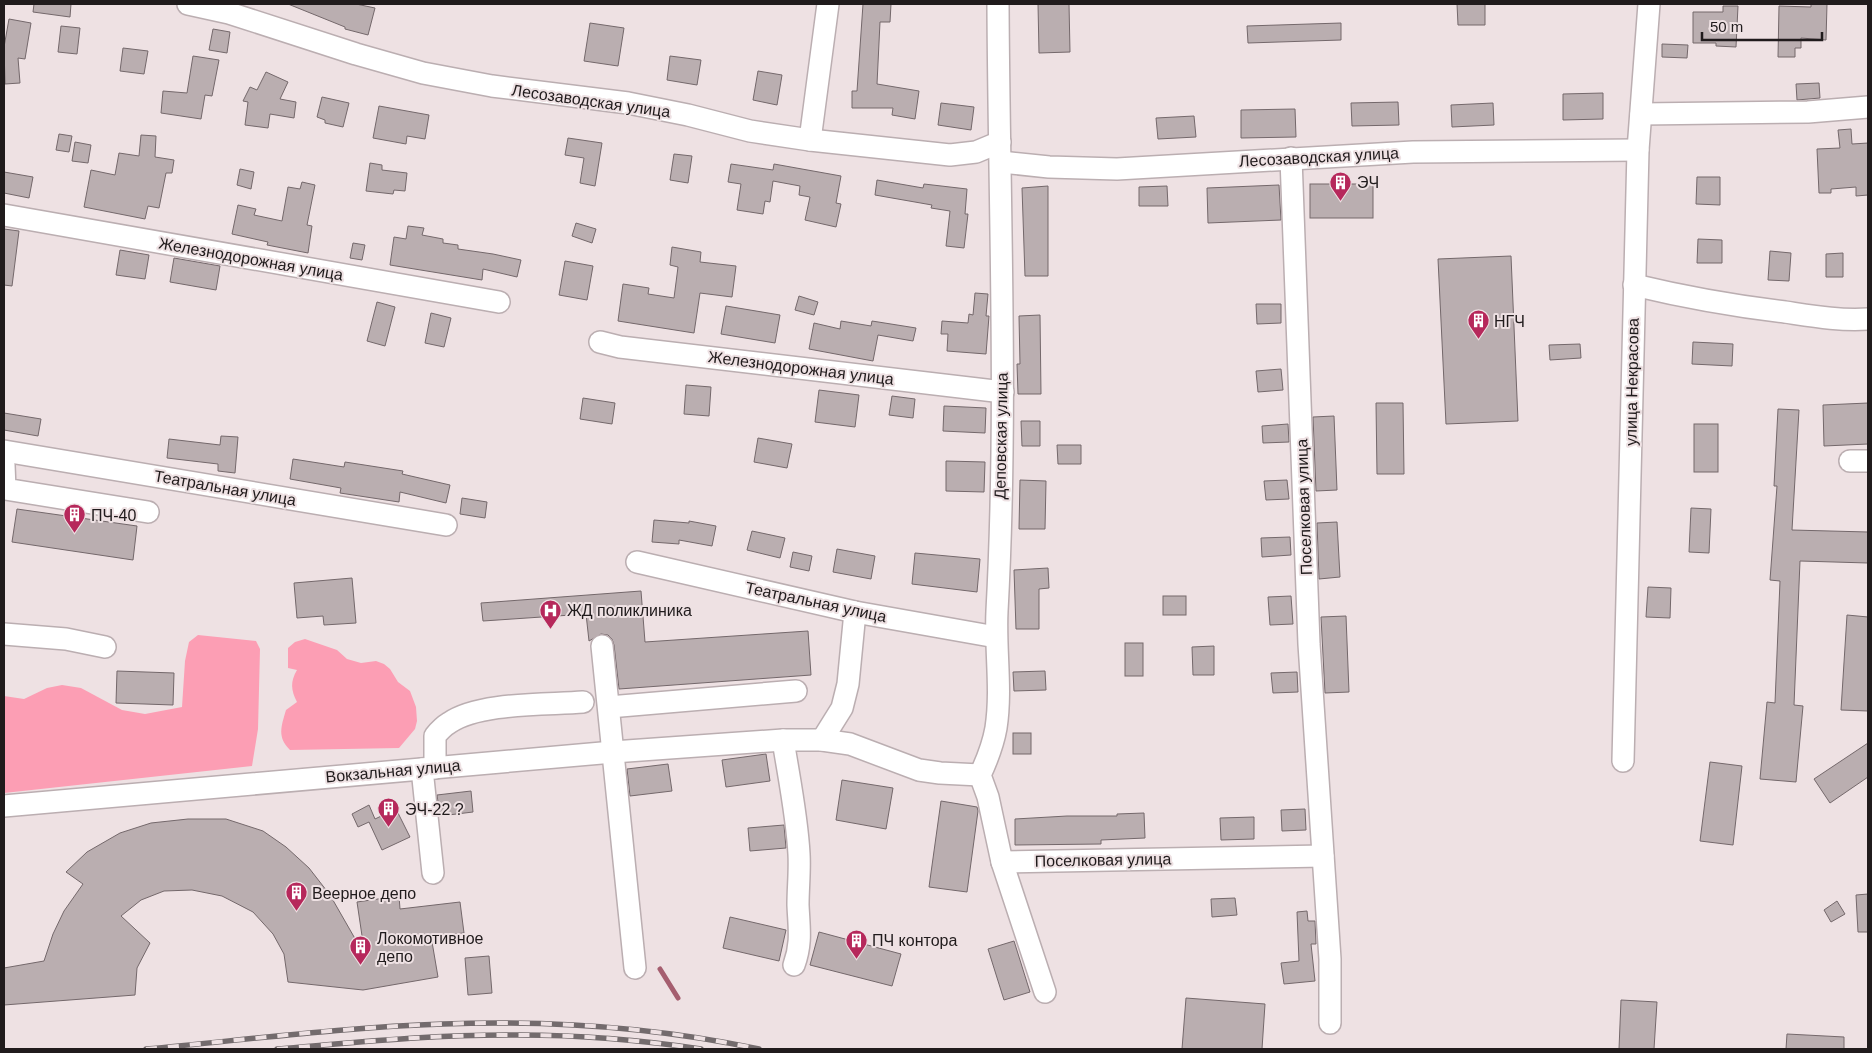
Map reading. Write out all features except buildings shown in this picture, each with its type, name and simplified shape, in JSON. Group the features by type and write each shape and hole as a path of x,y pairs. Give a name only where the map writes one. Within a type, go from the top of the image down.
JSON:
{"street":[{"name":"Лесозаводская улица","path":"188,4 229,13 356,54 423,72 492,86 628,103 688,115 750,131 810,140 950,156 976,152 1001,152 1048,167 1117,169 1413,152 1638,150"},
{"path":"810,140 828,4"},
{"name":"Деповская улица","path":"980,776 990,753 996,727 998,700 996,637 1002,392 998,4"},
{"name":"улица Некрасова","path":"1623,762 1638,150 1649,4"},
{"path":"1642,114 1808,112 1868,107"},
{"name":"Поселковая улица","path":"1291,158 1309,644 1330,959 1330,1024"},
{"name":"Железнодорожная улица","path":"4,215 498,302"},
{"path":"1634,285 1691,298 1740,306 1818,317 1868,319"},
{"name":"Железнодорожная улица","path":"600,342 620,347 1002,392"},
{"name":"Театральная улица","path":"4,451 446,525"},
{"path":"4,465 5,489 148,512"},
{"name":"Театральная улица","path":"637,562 855,612 996,637"},
{"path":"822,740 842,708 848,684 855,612"},
{"path":"4,634 66,639 106,647"},
{"path":"602,646 635,968"},
{"path":"609,707 796,691"},
{"path":"433,873 428,768 435,736 450,722 485,708 583,702"},
{"path":"783,740 798,836 799,856 798,906 800,931 799,950 794,965"},
{"name":"Вокзальная улица","path":"4,806 613,752 783,740 822,740 850,744 919,770 980,776"},
{"path":"980,776 988,797 1002,862 1045,992"},
{"name":"Поселковая улица","path":"1002,862 1323,856"}],"shaded area":[{"path":"198,635 256,641 260,649 258,729 252,766 4,793 4,696 24,699 47,688 62,685 81,688 122,710 145,714 182,707 185,661 189,642"},
{"path":"305,639 337,650 347,659 361,663 376,661 384,664 390,669 398,682 410,691 416,707 417,721 415,729 399,748 290,750 283,741 281,732 286,710 297,702 292,686 297,670 288,668 288,648 295,642"}],"waterway":[{"path":"660,969 678,998"}],"railway":[{"path":"146,1049 369,1028 483,1023 562,1024 641,1030 720,1041 759,1049"},
{"path":"277,1049 368,1041 490,1035 565,1036 656,1043 701,1049"}],"place":[{"name":"ЭЧ","path":"1341,201"},
{"name":"НГЧ","path":"1478,340"},
{"name":"ПЧ-40","path":"75,534"},
{"name":"ЖД поликлиника","path":"551,629"},
{"name":"ЭЧ-22 ?","path":"389,828"},
{"name":"Веерное депо","path":"296,912"},
{"name":"ПЧ контора","path":"856,959"},
{"name":"Локомотивное депо","path":"361,966"}]}
